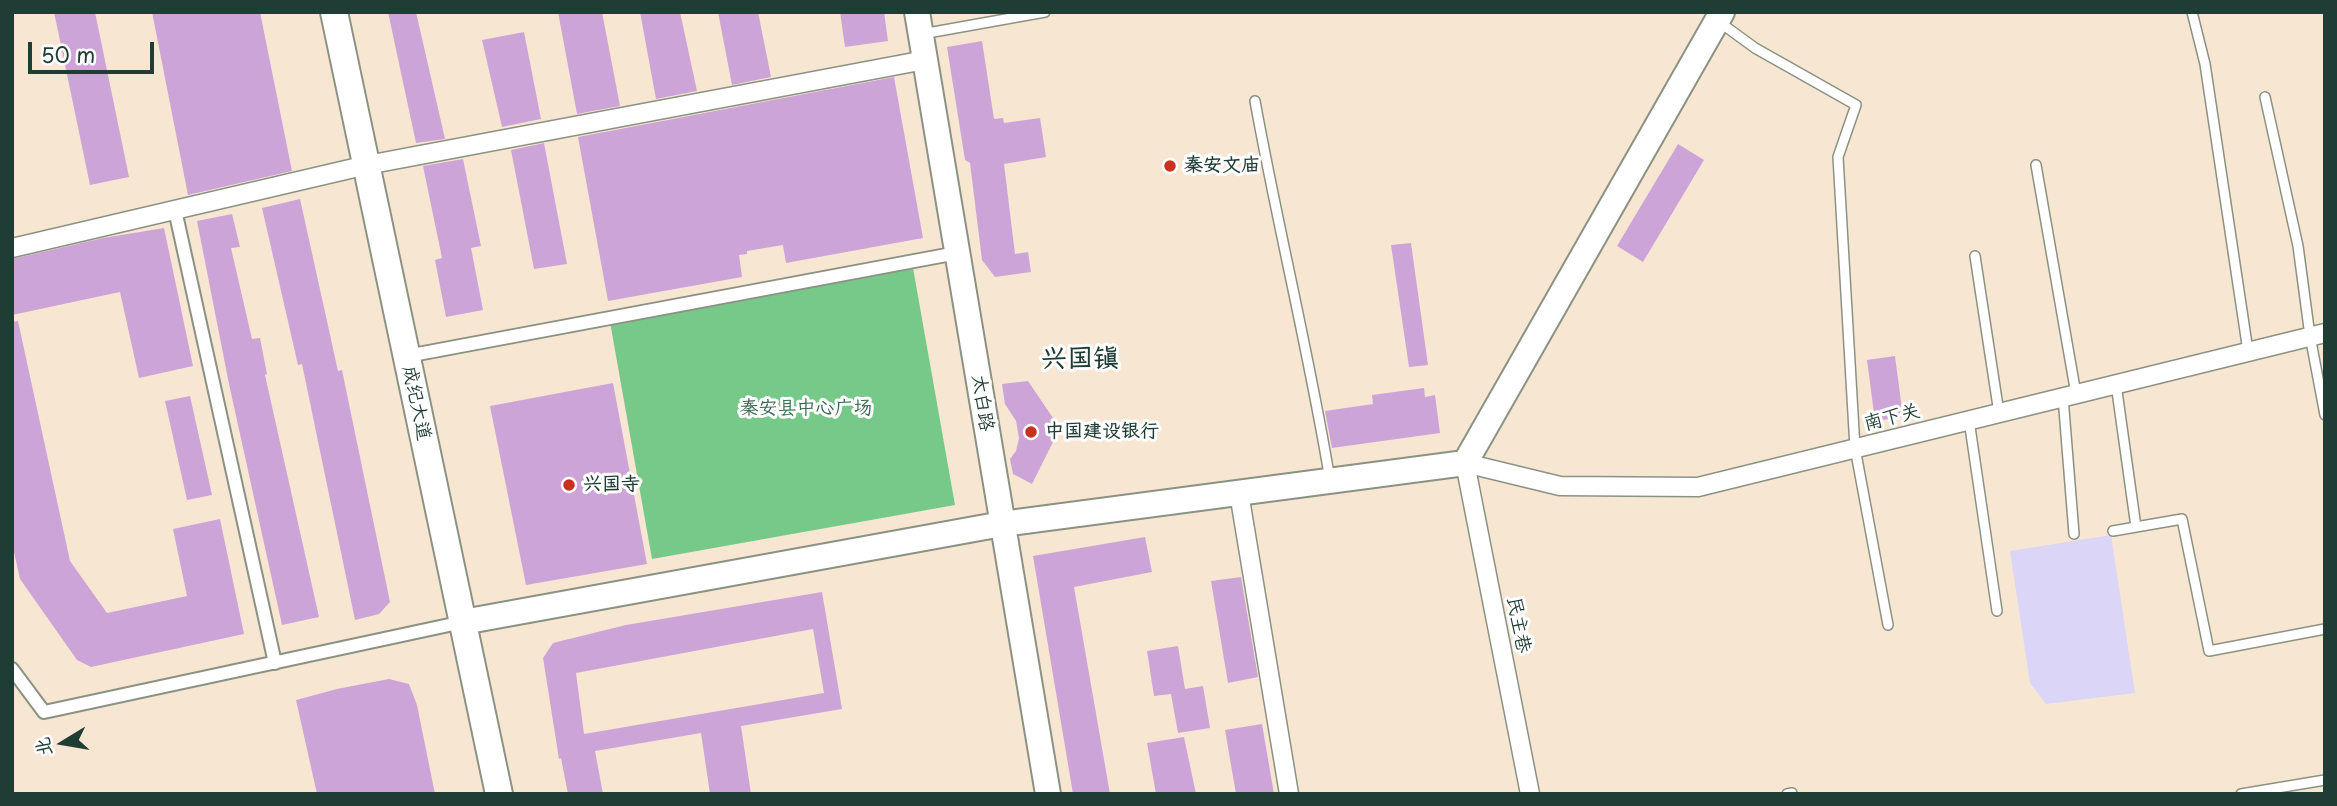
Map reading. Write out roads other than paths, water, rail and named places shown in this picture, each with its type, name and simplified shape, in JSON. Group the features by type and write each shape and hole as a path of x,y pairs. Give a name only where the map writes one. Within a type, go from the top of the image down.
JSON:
{"main road":[{"name":"成纪大道","path":"334,12 499,794"},
{"path":"463,622 1002,524 1465,464 1716,15"},
{"name":"太白路","path":"919,23 1048,794"}],"street":[{"path":"12,248 366,165 925,60"},
{"path":"175,210 275,663"},
{"path":"407,356 957,253"},
{"name":"南下关","path":"1465,464 1560,486 1698,487 2317,335"},
{"name":"民主巷","path":"1465,464 1530,794"},
{"path":"1239,493 1289,794"},
{"path":"12,669 44,712 463,622"}],"lane":[{"path":"919,23 1045,12"},
{"path":"2192,12 2205,64 2248,351"},
{"path":"1716,15 1755,48 1856,105 1838,156 1855,448 1888,625"},
{"path":"2265,97 2317,335 2325,415"},
{"path":"1255,101 1314,386 1330,481"},
{"path":"2036,165 2070,395 2074,534"},
{"path":"1975,256 1999,413"},
{"path":"2116,384 2136,527"},
{"path":"1969,420 1997,611"},
{"path":"2113,531 2182,519 2209,651 2325,629"},
{"path":"2241,794 2325,780"}],"place":[{"name":"秦安文庙","path":"1170,166"},
{"name":"中国建设银行","path":"1031,432"},
{"name":"兴国寺","path":"569,485"}],"district":[{"name":"兴国镇","path":"1080,360"}],"park label":[{"name":"秦安县中心广场","path":"806,409"}]}
